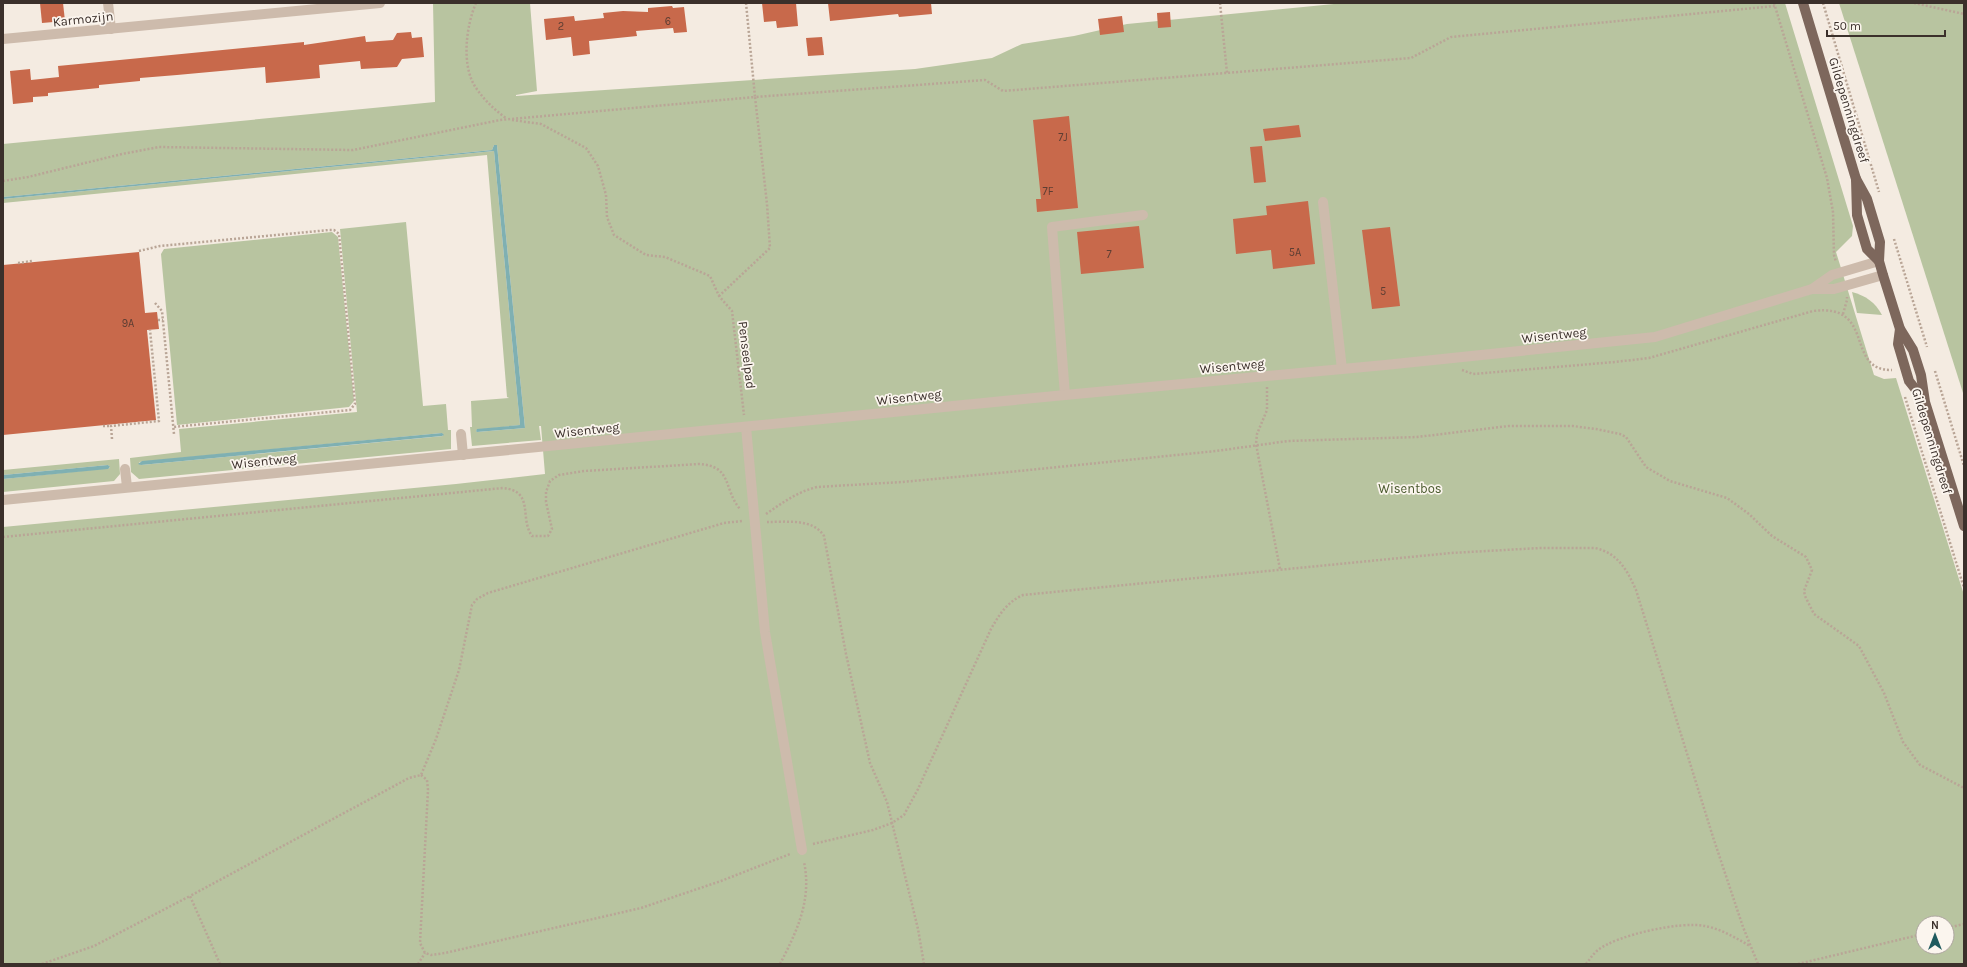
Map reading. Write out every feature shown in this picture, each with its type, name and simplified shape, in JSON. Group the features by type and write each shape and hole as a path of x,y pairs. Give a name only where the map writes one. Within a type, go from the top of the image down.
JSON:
{"main road":[{"name":"Gildepenningdreef","path":"1803,3 1856,179 1867,199 1880,242 1879,261 1883,275 1900,329 1913,350 1921,375 1925,402 1964,526"},
{"name":"Gildepenningdreef","path":"1856,179 1857,215 1867,249 1879,261"},
{"name":"Gildepenningdreef","path":"1900,329 1898,344 1909,381 1925,402"}],"street":[{"path":"108,3 111,29"},
{"name":"Karmozijn","path":"3,39 111,29 273,8 380,3"},
{"path":"1323,202 1342,369"},
{"path":"1065,395 1052,227 1143,215"},
{"name":"Wisentweg","path":"1812,289 1832,275 1879,261"},
{"name":"Wisentweg","path":"3,500 1654,337 1812,289 1834,288 1883,275"},
{"path":"746,427 765,632 802,850"},
{"path":"461,434 462,455"},
{"path":"125,469 127,487"}],"path":[{"path":"476,3 472,13 466,46 469,67 475,87 492,107 507,119"},
{"path":"719,296 770,248 767,204 746,3"},
{"path":"1220,3 1227,73"},
{"path":"1914,3 1964,14"},
{"path":"3,181 28,177 122,154 160,147 250,147 332,151 353,150 462,126 507,119 755,97 986,80 1003,91 1411,58 1452,37 1775,4 1827,178 1833,212 1834,255 1840,272"},
{"name":"Penseelpad","path":"507,119 541,124 586,148 598,166 606,195 607,217 614,235 646,255 665,258 710,276 719,296 732,311 746,427"},
{"path":"139,251 160,246 329,230 334,230 339,234 355,404 350,410 173,428"},
{"path":"18,263 32,261"},
{"path":"1843,286 1848,300 1843,314"},
{"path":"156,303 162,311 174,434"},
{"path":"1794,316 1827,309 1843,314 1858,332 1864,354 1873,366 1884,370 1896,370 1905,367"},
{"path":"158,320 167,322"},
{"path":"104,426 159,421 152,371 150,330"},
{"path":"1267,387 1267,410 1257,434 1256,444 1280,569"},
{"name":"Gildepenningdreef","path":"1903,393 1964,588"},
{"path":"172,419 177,419"},
{"path":"111,426 112,439"},
{"path":"421,775 436,739 459,670 472,605 477,599 488,593 724,523 764,516 795,495 817,487 902,482 1009,472 1216,451 1256,444 1288,441 1417,437 1509,426 1573,426 1596,428 1626,437 1646,468 1670,481 1727,498 1749,514 1772,536 1806,557 1812,570 1804,591 1814,614 1858,646 1884,693 1903,742 1914,760 1920,765 1964,788"},
{"path":"3,537 503,488 514,490 522,497 532,536 548,536 552,529 546,502 546,492 550,481 559,475 584,471 699,464 709,465 718,469 725,477 740,508 755,518 796,522 816,528 824,536 846,654 870,762 884,794 892,823 918,929 924,964"},
{"path":"421,775 427,780 428,790 420,943 425,953 431,955 630,911 721,881 802,850 807,845 873,830 899,820 907,811 994,623 1001,612 1018,598 1045,592 1451,553 1540,548 1595,548 1602,550 1616,558 1627,572 1636,590 1713,837 1758,964"},
{"path":"42,964 94,946 409,778 421,775"},
{"path":"780,964 801,922 805,906 807,879 802,850"},
{"path":"190,896 220,964"},
{"path":"1586,964 1594,954 1604,946 1671,925 1695,925 1711,928 1727,933 1751,946"},
{"path":"1798,964 1915,936"},
{"path":"418,964 425,953"}],"green space":[{"name":"Wisentbos","path":"433,3 530,3 537,91 516,96 915,69 992,58 1022,44 1074,36 1127,24 1344,3 1785,3 1853,226 1852,236 1836,252 1874,375 1884,379 1896,378 1964,595 1964,964 3,964 3,527 456,484 545,474 541,426 539,426 541,440 472,446 470,427 472,427 471,401 509,398 507,397 487,155 3,203 3,199 494,151 520,425 476,430 477,432 525,428 497,145 494,145 492,150 3,197 3,144 435,102"},
{"path":"1839,3 1964,3 1964,396"},
{"path":"406,222 423,406 446,404 448,430 451,430 451,449 139,479 131,472 130,458 181,452 179,429 357,412 340,229","holes":["442,433 443,436 141,465 139,462"]},
{"path":"332,232 338,237 354,401 349,407 177,425 161,254 164,249"},
{"path":"1852,292 1862,295 1870,300 1882,315 1857,313"},
{"path":"119,459 120,474 114,481 3,492 3,479 110,468 108,465 3,475 3,470"}],"water":[{"path":"494,145 497,145 525,428 476,431 477,429 520,425 494,151 3,199 3,197 492,150"},
{"path":"442,433 444,435 442,436 141,465 138,464 142,461"},
{"path":"108,465 110,467 108,469 3,479 3,475"}],"building":[{"path":"40,3 63,3 65,21 42,23"},
{"path":"762,3 796,3 798,26 777,28 776,21 764,22"},
{"path":"828,3 931,3 932,14 899,17 898,14 830,21"},
{"path":"672,6 673,8 684,7 687,32 674,33 673,28 636,31 637,36 589,41 590,54 573,56 571,37 546,40 544,19 574,16 575,21 604,18 603,13 623,11 648,12 648,8"},
{"path":"1170,12 1171,27 1158,28 1157,13"},
{"path":"1122,16 1124,32 1100,35 1098,19"},
{"path":"411,32 412,38 422,37 424,57 402,59 397,67 361,69 360,61 319,65 320,78 266,83 265,67 140,78 140,81 99,85 99,88 48,93 48,96 33,97 33,102 13,104 10,71 30,69 31,80 59,77 58,66 304,42 304,45 365,36 366,42 393,40 397,33"},
{"path":"822,37 824,55 808,56 806,38"},
{"path":"1069,116 1078,208 1037,212 1036,199 1041,199 1033,120"},
{"path":"1299,125 1301,137 1265,141 1263,129"},
{"path":"1262,146 1266,182 1254,183 1250,147"},
{"path":"1308,201 1315,264 1273,269 1271,250 1236,254 1233,219 1267,215 1266,206"},
{"path":"1139,226 1144,268 1081,274 1077,232"},
{"path":"1390,227 1400,306 1372,309 1362,230"},
{"path":"139,252 145,313 157,312 159,329 147,330 156,420 3,435 3,265"}]}
